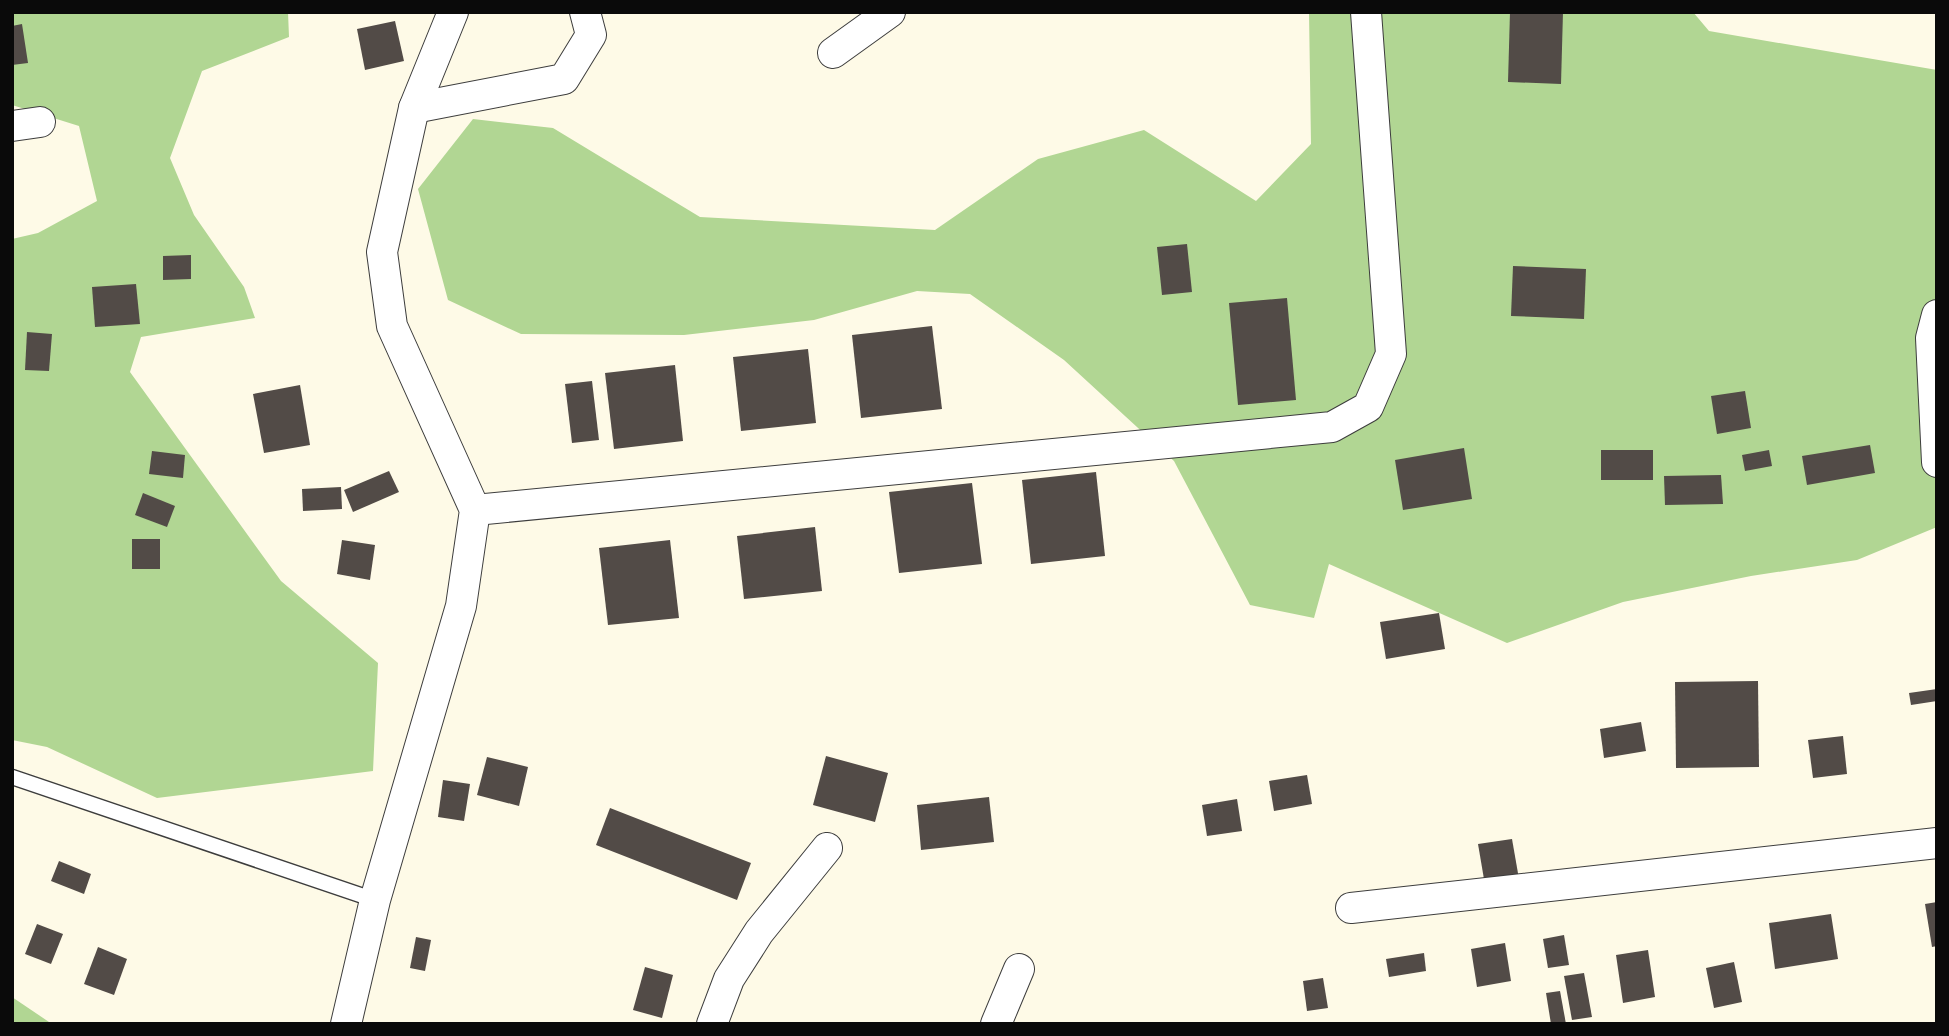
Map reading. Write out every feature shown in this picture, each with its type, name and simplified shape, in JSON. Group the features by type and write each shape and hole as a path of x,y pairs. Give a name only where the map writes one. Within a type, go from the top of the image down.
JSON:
{"street":[{"path":"346,1024 375,900 461,606 475,510 393,326 382,251 414,108 453,12"},
{"path":"414,108 564,79 591,35 585,12"},
{"path":"833,53 890,12"},
{"path":"475,510 1332,427 1368,407 1391,354 1366,12"},
{"path":"1937,315 1931,338 1937,462"},
{"path":"1350,908 1937,843"},
{"path":"712,1024 729,979 760,932 827,848"},
{"path":"996,1024 1020,969"}],"lane":[{"path":"12,776 375,900"}],"green space":[{"path":"12,12 288,12 289,37 202,71 170,158 194,215 244,287 255,318 141,337 130,372 281,581 378,663 373,771 157,798 47,747 12,740 12,239 38,233 97,201 79,126 12,105"},
{"path":"1309,12 1693,12 1709,31 1937,70 1937,527 1857,560 1751,576 1623,602 1507,643 1329,564 1314,618 1250,605 1174,461 1064,360 970,294 917,291 814,320 684,335 521,334 448,300 418,189 473,119 553,128 700,217 935,230 1038,159 1144,130 1256,201 1311,144"},
{"path":"12,997 52,1024 12,1024"}],"building":[{"path":"1510,12 1563,12 1561,84 1508,82"},
{"path":"395,21 404,61 365,70 357,29"},
{"path":"22,24 28,63 12,65 12,26"},
{"path":"1187,244 1192,292 1162,295 1157,247"},
{"path":"191,255 191,279 163,280 163,256"},
{"path":"1513,266 1586,269 1584,319 1511,316"},
{"path":"136,284 140,324 95,327 92,287"},
{"path":"1287,298 1296,400 1238,405 1229,303"},
{"path":"932,326 942,409 861,418 852,335"},
{"path":"27,332 52,334 49,371 25,370"},
{"path":"808,349 816,423 741,431 733,357"},
{"path":"675,365 683,441 614,449 605,373"},
{"path":"592,381 599,440 572,443 565,384"},
{"path":"300,385 310,445 264,453 253,394"},
{"path":"1745,391 1751,428 1717,434 1711,396"},
{"path":"1870,445 1875,473 1807,485 1802,456"},
{"path":"1464,448 1472,499 1403,510 1395,460"},
{"path":"1601,450 1653,450 1653,480 1601,480"},
{"path":"1769,450 1772,466 1745,471 1742,455"},
{"path":"152,451 185,455 183,478 149,474"},
{"path":"389,471 399,492 353,512 344,490"},
{"path":"1096,472 1105,556 1031,564 1022,480"},
{"path":"1721,475 1723,504 1665,505 1664,476"},
{"path":"972,483 982,564 899,573 889,492"},
{"path":"341,487 342,509 303,511 302,489"},
{"path":"143,493 175,506 167,527 135,515"},
{"path":"815,527 822,591 744,599 737,536"},
{"path":"132,539 160,539 160,569 132,569"},
{"path":"342,540 375,545 370,580 337,574"},
{"path":"670,540 679,618 608,625 599,548"},
{"path":"1439,613 1445,649 1386,659 1380,622"},
{"path":"1758,681 1759,767 1676,768 1675,682"},
{"path":"1937,689 1937,701 1911,705 1909,693"},
{"path":"1641,722 1646,751 1604,758 1600,729"},
{"path":"1843,736 1847,774 1813,778 1808,740"},
{"path":"826,756 888,773 875,822 813,805"},
{"path":"487,757 528,767 519,806 477,795"},
{"path":"1307,775 1312,804 1274,811 1269,781"},
{"path":"443,780 470,784 464,821 438,817"},
{"path":"989,797 994,842 921,850 917,805"},
{"path":"1237,799 1242,831 1207,836 1202,805"},
{"path":"610,808 751,863 737,900 596,845"},
{"path":"1512,839 1519,879 1485,885 1478,844"},
{"path":"59,861 91,874 84,894 51,881"},
{"path":"1937,902 1937,946 1932,947 1925,904"},
{"path":"1831,914 1838,959 1775,969 1769,923"},
{"path":"37,924 63,934 51,964 25,954"},
{"path":"1564,935 1569,965 1548,968 1543,939"},
{"path":"416,937 431,940 425,971 410,968"},
{"path":"1505,943 1511,981 1477,987 1471,949"},
{"path":"98,947 127,959 114,995 84,984"},
{"path":"1648,950 1655,997 1623,1003 1616,955"},
{"path":"1424,953 1426,971 1389,977 1386,959"},
{"path":"1734,962 1742,1002 1714,1008 1706,968"},
{"path":"645,967 673,975 662,1018 633,1010"},
{"path":"1584,973 1592,1017 1572,1020 1564,976"},
{"path":"1323,978 1328,1008 1307,1011 1303,981"},
{"path":"1560,991 1566,1024 1551,1024 1546,993"}]}
